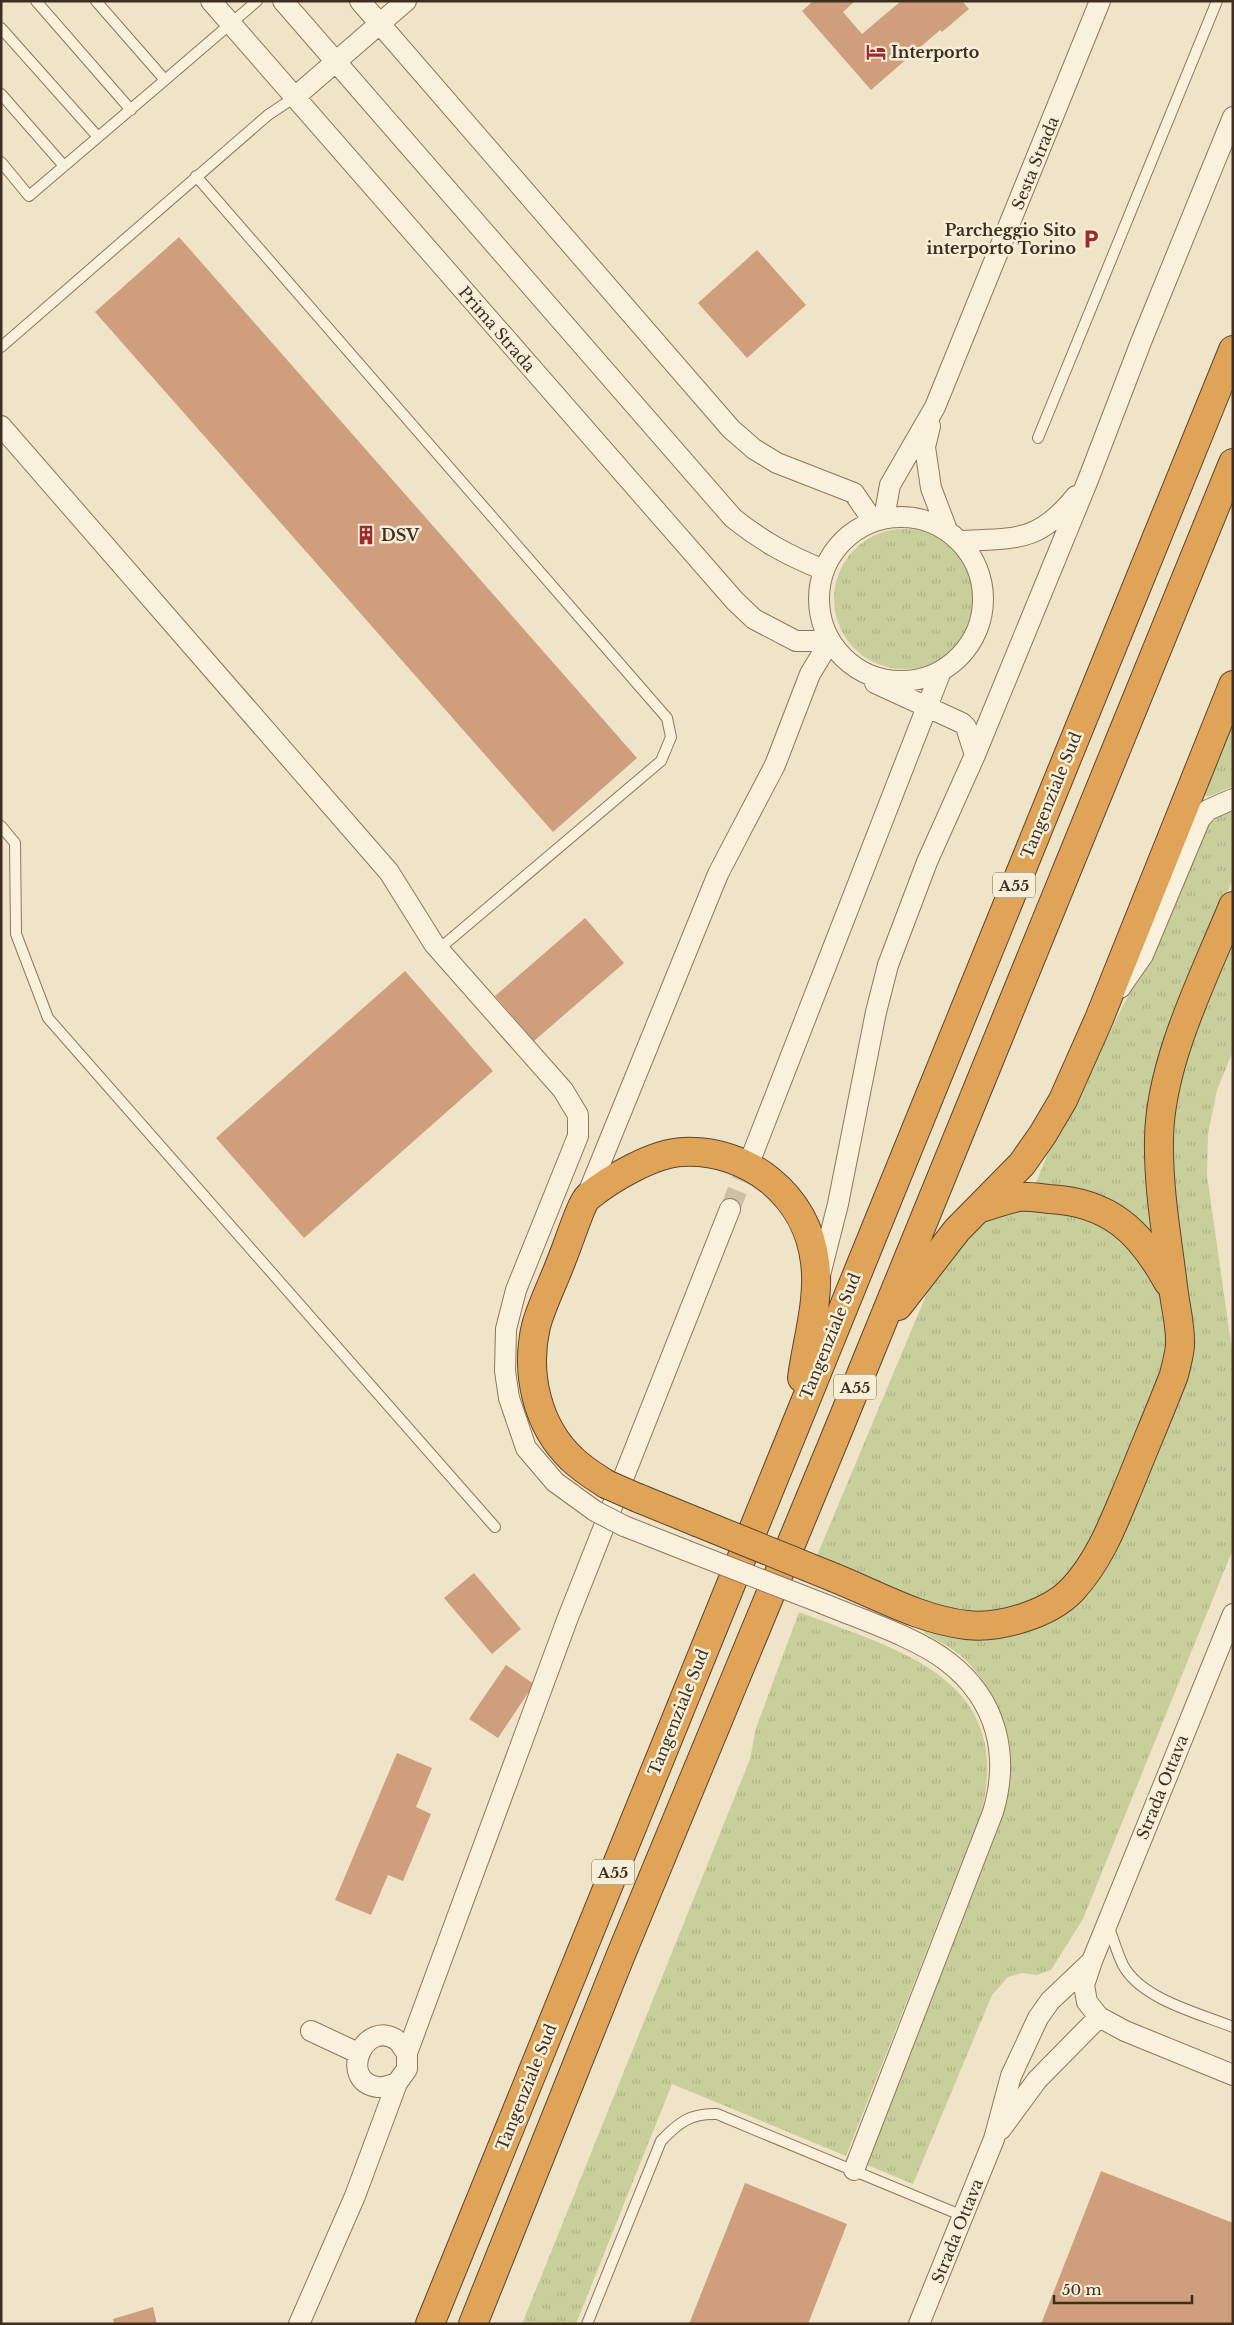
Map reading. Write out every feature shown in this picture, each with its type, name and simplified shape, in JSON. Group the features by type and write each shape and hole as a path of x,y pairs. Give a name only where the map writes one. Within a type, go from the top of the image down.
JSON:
{"highway":[{"name":"Tangenziale Sud","path":"430,2324 1233,350"},
{"name":"A55","path":"473,2324 628,1939 1233,463"},
{"path":"876,1335 957,1230 981,1208 1022,1164 1043,1134 1062,1100 1099,1019 1233,685"},
{"path":"796,1421 816,1292 815,1261 809,1233 795,1206 777,1185 744,1163 726,1156 682,1152 658,1157 622,1175 586,1198 537,1324 532,1348 532,1373 541,1412 559,1444 571,1459 606,1484 922,1614 968,1625 1014,1621 1053,1604 1070,1592 1099,1553 1174,1376 1180,1346 1159,1173 1159,1137 1162,1104 1181,1035 1233,906"},
{"path":"981,1208 1020,1197 1066,1200 1097,1208 1110,1214 1131,1229 1155,1258 1173,1291"}],"street":[{"name":"Prima Strada","path":"211,1 735,601 754,619 796,641 826,648 878,686"},
{"path":"283,1 733,518 758,539 791,557 824,570"},
{"path":"360,1 731,429 754,449 777,463 854,493 878,520"},
{"path":"295,96 406,1"},
{"name":"Sesta Strada","path":"878,520 890,485 935,407 1100,1"},
{"path":"816,1292 838,1204 876,1012 888,965 927,862 975,755 1088,480 1141,342 1233,117"},
{"name":"Sesta Strada","path":"935,407 925,447 931,488 954,536"},
{"path":"1,426 389,872 439,949 563,1090 578,1115 578,1136 516,1290 506,1329 505,1371 509,1398 526,1448 555,1482 595,1511 624,1526 824,1604 921,1645 948,1662 967,1679 986,1704 995,1727 1002,1767 999,1794 854,2170"},
{"path":"954,536 1027,535 1044,528 1060,515 1088,480"},
{"path":"586,1198 718,874 774,765 810,674 826,648 819,606 820,588 824,570 832,554 843,540 857,529 878,520 906,516 927,521 954,536 975,561 982,585 983,611 975,635 961,656 941,671 920,679 898,681 869,675 826,648"},
{"path":"844,658 865,678 878,686 962,723 966,728 975,755"},
{"path":"753,1153 925,706 941,671"},
{"path":"1099,1019 1143,954 1200,819 1208,810 1233,798"},
{"path":"299,2324 355,2196 397,2083 407,2069 407,2053 567,1620 730,1209"},
{"name":"Strada Ottava","path":"994,2139 1093,2010 1084,1985 1092,1961 1233,1614"},
{"name":"Strada Ottava","path":"919,2324 994,2139 1011,2076 1038,2018 1050,2001 1092,1961"},
{"path":"1093,2010 1125,2031 1233,2075"},
{"path":"311,2031 358,2053"},
{"path":"397,2083 378,2088 368,2083 360,2075 356,2064 358,2053 369,2039 384,2036 398,2041 407,2053"}],"lane":[{"path":"36,1 130,110"},
{"path":"96,1 165,80"},
{"path":"1,162 29,196 257,1"},
{"path":"1038,438 1216,1"},
{"path":"1,28 98,137"},
{"path":"1,94 64,166"},
{"path":"1,347 196,176 268,115 295,96"},
{"path":"196,176 667,718 672,737 661,762 439,949"},
{"path":"1,826 15,843 16,934 48,1018 495,1527"},
{"path":"1107,1923 1123,1965 1136,1982 1151,1994 1233,2026"},
{"path":"587,2324 661,2141 675,2126 699,2114 717,2114 963,2216"}],"green space":[{"path":"904,529 931,535 943,541 953,550 962,560 968,572 974,599 968,626 962,638 953,648 943,657 931,663 904,669 877,663 865,657 855,648 846,638 840,626 834,599 840,572 846,560 855,550 865,541 877,535"},
{"path":"1233,721 1233,786 1208,797 1203,793"},
{"path":"1233,809 1233,879 1169,1033 1158,1240 1139,1221 1035,1185 1049,1151 1147,959 1197,835 1218,813"},
{"path":"1233,940 1233,1051 1217,1090 1208,1134 1207,1175 1233,1357 1233,1549 1083,1919 1051,1970 1037,1975 1022,1973 1008,1977 992,1995 913,2184 867,2165 996,1835 1008,1796 1011,1760 1005,1725 997,1707 975,1670 951,1649 924,1633 925,1628 1061,1613 1184,1381 1178,1236 1170,1151 1172,1116 1190,1045"},
{"path":"1021,1208 1083,1215 1133,1246 1163,1297 1168,1357 1092,1548 1071,1576 1045,1595 1030,1603 983,1614 942,1608 816,1558 932,1281 973,1231 988,1220"},
{"path":"799,1612 873,1640 908,1656 939,1675 964,1698 981,1728 987,1765 982,1810 846,2156 672,2084 576,2324 522,2324 750,1759 756,1728"}],"building":[{"name":"Interporto","path":"813,1 855,1 843,12 862,34 901,1 962,1 969,9 942,32 940,30 871,90 802,11"},
{"name":"DSV","path":"179,237 637,758 553,832 95,312"},
{"path":"757,250 806,305 747,358 698,303"},
{"path":"585,918 624,963 534,1041 495,996"},
{"path":"405,971 493,1071 304,1238 216,1138"},
{"path":"474,1573 521,1629 492,1654 444,1598"},
{"path":"506,1665 534,1684 498,1738 469,1719"},
{"path":"397,1753 432,1768 416,1807 431,1814 403,1881 388,1875 371,1915 335,1900"},
{"path":"1101,2171 1233,2223 1233,2324 1041,2324"},
{"path":"745,2183 847,2224 808,2324 689,2324"},
{"path":"153,2307 157,2324 114,2324 113,2319"}],"tunnel":[{"path":"730,1209 752,1154"}],"place":[{"name":"Interporto","path":"876,52"},
{"name":"Parcheggio Sito interporto Torino","path":"1091,239"},
{"name":"DSV","path":"366,535"}]}
